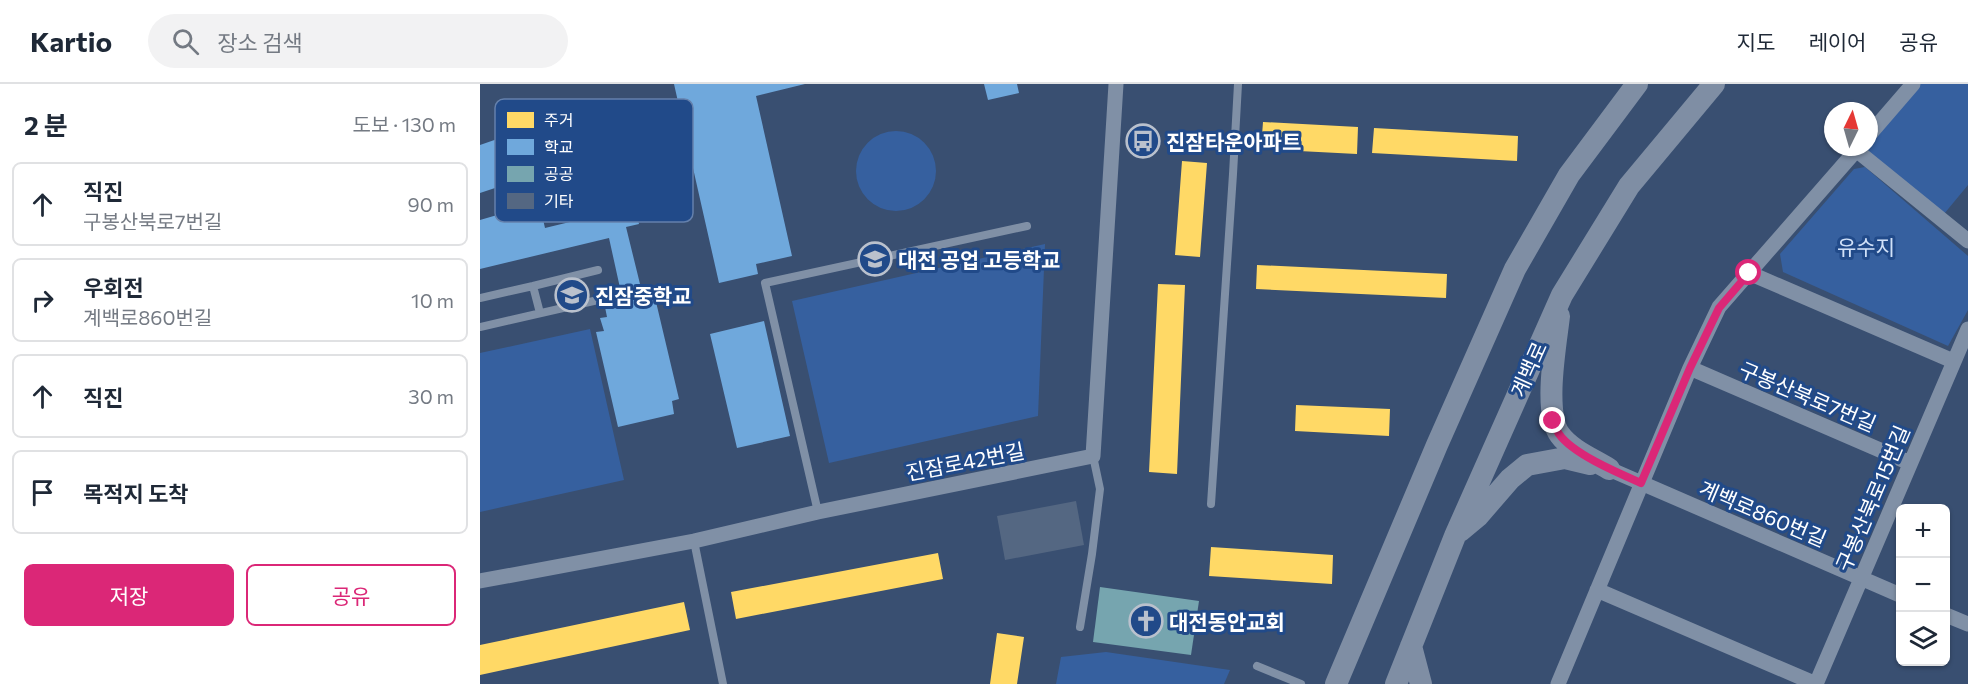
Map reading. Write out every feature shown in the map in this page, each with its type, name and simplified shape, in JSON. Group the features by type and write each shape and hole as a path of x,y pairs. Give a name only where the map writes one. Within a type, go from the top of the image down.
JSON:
{"main road":[{"path":"1336,684 1437,445 1515,269 1569,175 1637,84"},
{"name":"계백로","path":"1396,684 1455,536 1562,295 1629,186 1714,84"},
{"path":"1562,295 1554,362 1553,421 1559,434 1570,446 1609,469"},
{"path":"1455,536 1478,516 1510,479 1527,465 1565,458 1609,469"},
{"path":"1411,646 1421,684"}],"street":[{"path":"1093,456 1116,84"},
{"path":"1878,125 1913,84"},
{"path":"1558,684 1690,368 1719,308 1851,156"},
{"path":"1865,156 1968,241"},
{"path":"1749,273 1953,361"},
{"name":"구봉산북로15번길","path":"1816,684 1968,328"},
{"name":"구봉산북로7번길","path":"1690,368 1910,463"},
{"name":"진잠로42번길","path":"480,581 694,541 818,512 1093,456"},
{"name":"계백로860번길","path":"1609,469 1896,593"},
{"path":"1597,590 1816,684"},
{"path":"1950,617 1968,624"}],"lane":[{"path":"1211,504 1238,84"},
{"path":"818,512 765,283 1026,226"},
{"path":"480,298 598,270"},
{"path":"533,286 540,313"},
{"path":"480,327 598,300"},
{"path":"1080,627 1100,489 1093,456"},
{"path":"694,541 723,684"},
{"path":"1257,666 1301,684"}],"green space":[{"path":"1920,84 1968,84 1968,185 1944,214 1871,156 1878,156 1878,133"},
{"path":"896,131 911,134 924,143 933,156 936,171 933,186 924,199 911,208 896,211 881,208 868,199 859,186 856,171 859,156 868,143 881,134"},
{"name":"유수지","path":"1865,167 1968,256 1968,310 1948,346 1783,272 1780,254 1854,169"},
{"path":"1045,244 1038,416 829,463 792,301"},
{"path":"590,329 624,480 480,512 480,353"},
{"path":"1106,652 1230,670 1224,684 1056,684 1061,657"}],"building: 주거":[{"path":"1263,122 1358,127 1357,154 1261,149"},
{"path":"1374,128 1518,136 1517,161 1372,153"},
{"path":"1182,161 1207,163 1200,257 1175,255"},
{"path":"1257,265 1447,274 1446,298 1256,289"},
{"path":"1158,284 1185,285 1177,474 1149,472"},
{"path":"1296,405 1390,409 1389,436 1295,431"},
{"path":"1211,547 1333,555 1332,584 1209,576"},
{"path":"938,553 943,579 736,619 731,592"},
{"path":"684,602 690,630 480,675 480,645"},
{"path":"997,633 1024,637 1017,684 990,684"}],"building: 학교":[{"path":"674,84 805,84 756,96 792,256 756,264 758,274 719,283 693,168 693,99 677,99"},
{"path":"984,84 1017,84 1019,93 988,100"},
{"path":"495,140 495,188 480,193 480,145"},
{"path":"495,216 495,222 544,222 545,228 570,222 638,222 639,224 626,227 641,288 652,285 679,399 672,401 674,414 618,427 596,332 604,331 600,318 607,317 604,302 622,297 609,238 480,269 480,220"},
{"path":"764,321 790,436 737,448 710,334"}],"building: 공공":[{"name":"대전동안교회","path":"1100,587 1199,601 1191,655 1093,642"}],"building: 기타":[{"path":"1076,501 1084,545 1005,560 997,516"}],"place":[{"name":"진잠타운아파트","path":"1143,141"},
{"name":"대전 공업 고등학교","path":"875,259"},
{"name":"진잠중학교","path":"572,295"},
{"name":"대전동안교회","path":"1146,621"}],"route":[{"path":"1553,421 1559,434 1570,446 1609,469 1641,483 1690,368 1719,308 1749,273"}]}
